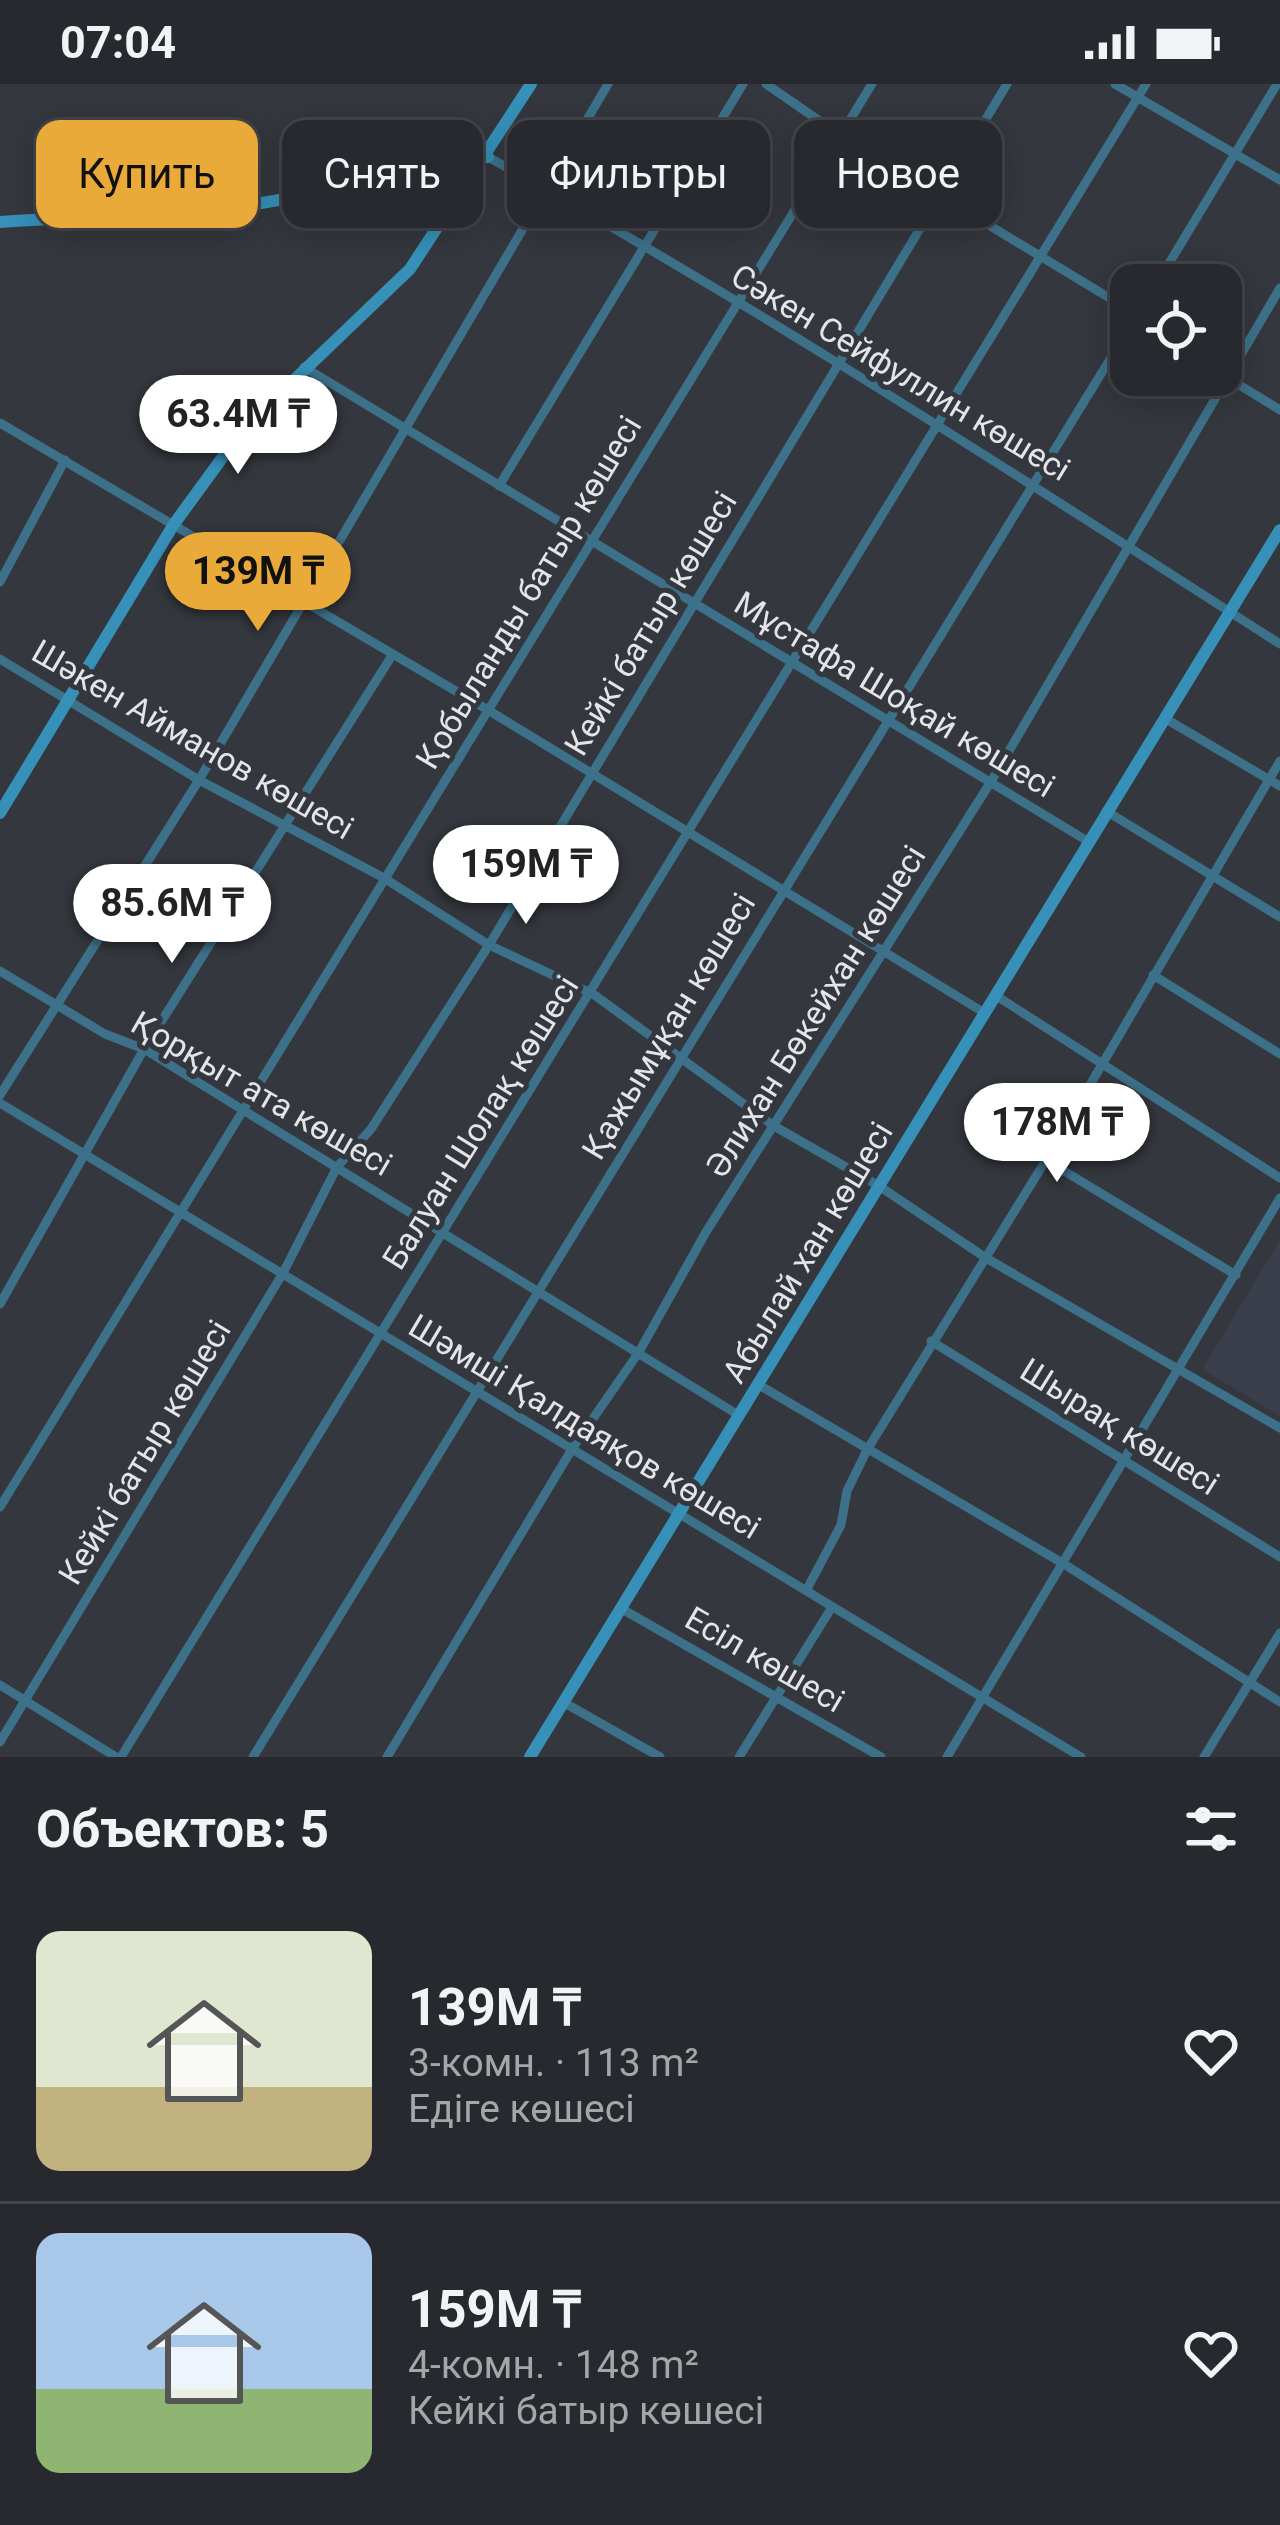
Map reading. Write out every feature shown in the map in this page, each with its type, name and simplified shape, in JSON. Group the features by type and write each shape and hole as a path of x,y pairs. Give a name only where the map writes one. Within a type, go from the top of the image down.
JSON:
{"street":[{"path":"0,813 174,524 244,428 410,268 488,157 531,84"},
{"path":"588,120 608,84"},
{"path":"499,486 743,84"},
{"path":"766,84 818,120"},
{"name":"Қобыланды батыр көшесі","path":"849,120 872,84"},
{"name":"Кейкі батыр көшесі","path":"985,120 1007,84"},
{"path":"1114,84 1280,180"},
{"name":"Балуан Шолақ көшесі","path":"118,1757 593,994 1146,84"},
{"path":"1169,264 1277,84"},
{"path":"0,221 311,196 395,166 434,133 488,157"},
{"name":"Сәкен Сейфуллин көшесі","path":"488,157 507,168"},
{"name":"Қобыланды батыр көшесі","path":"0,1507 794,209"},
{"path":"0,1099 199,779 526,228"},
{"name":"Сәкен Сейфуллин көшесі","path":"616,228 937,428 1033,482 1280,644"},
{"name":"Кейкі батыр көшесі","path":"0,1742 283,1273 337,1166 371,1129 489,945 920,228"},
{"path":"992,228 1110,299"},
{"name":"Әлихан Бөкейхан көшесі","path":"1242,346 1280,288"},
{"name":"Қажымұқан көшесі","path":"254,1757 1110,359"},
{"name":"Мұстафа Шоқай көшесі","path":"304,368 1089,842"},
{"path":"1242,387 1280,410"},
{"name":"Әлихан Бөкейхан көшесі","path":"387,1757 572,1449 639,1352 706,1232 992,780 1211,396"},
{"path":"0,423 488,710 983,1012"},
{"path":"0,582 64,460"},
{"name":"Абылай хан көшесі","path":"530,1757 1280,530"},
{"path":"0,1304 145,1049 392,657"},
{"name":"Шәкен Айманов көшесі","path":"0,659 199,779 384,878 489,945 593,994 774,1126 879,1186 986,1258 1280,1428"},
{"path":"1166,719 1280,786"},
{"path":"807,1589 837,1537 847,1491 867,1450 1046,1160 1280,761"},
{"path":"1106,812 1280,917"},
{"name":"Қорқыт ата көшесі","path":"0,971 145,1049 242,1114 337,1166 740,1416"},
{"path":"1153,975 1280,1054"},
{"path":"994,995 1280,1178"},
{"name":"Шәмші Қалдаяқов көшесі","path":"0,1099 1081,1757"},
{"path":"1046,1160 1236,1275"},
{"path":"947,1757 1280,1198"},
{"name":"Шырақ көшесі","path":"931,1341 1280,1557"},
{"path":"759,1385 1064,1564 1280,1702"},
{"path":"739,1757 832,1607"},
{"name":"Есіл көшесі","path":"622,1609 881,1757"},
{"path":"1204,1757 1280,1633"},
{"path":"0,1685 118,1757"},
{"path":"563,1702 659,1757"}],"shaded area":[{"path":"1280,1239 1280,1416 1202,1369"}]}
